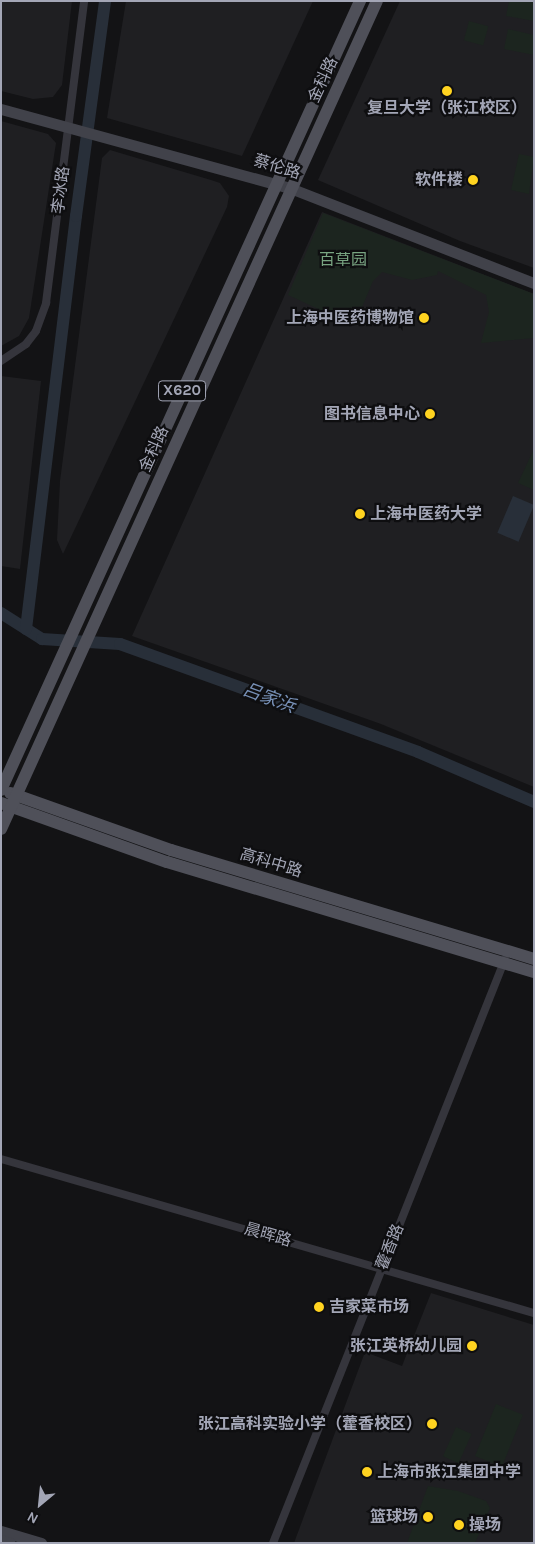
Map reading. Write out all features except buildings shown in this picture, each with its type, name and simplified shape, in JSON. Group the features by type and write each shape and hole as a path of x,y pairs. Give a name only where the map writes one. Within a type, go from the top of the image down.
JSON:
{"main road":[{"name":"金科路","path":"1,790 276,181 360,1"},
{"name":"金科路","path":"1,829 9,801 102,604 376,1"},
{"name":"高科中路","path":"1,790 9,801 171,850 506,957 534,972"},
{"name":"高科中路","path":"506,957 534,959"}],"street":[{"name":"李冰路","path":"1,361 26,344 36,332 46,303 72,126 84,1"},
{"name":"蔡伦路","path":"1,104 72,126"},
{"name":"蔡伦路","path":"1,109 100,133 291,185 534,277"},
{"name":"蔡伦路","path":"291,185 534,283"},
{"name":"藿香路","path":"273,1543 506,957"},
{"name":"晨晖路","path":"1,1159 534,1313"},
{"path":"1,1532 41,1543"},
{"path":"1,1540 10,1543"}],"shaded area":[{"path":"1,1 72,1 62,85 53,97 33,99 1,91"},
{"path":"126,1 313,1 242,156 107,118"},
{"name":"复旦大学（张江校区）","path":"400,1 534,1 534,268 460,241 318,180"},
{"path":"1,121 48,134 56,143 29,318 19,336 1,346"},
{"path":"110,150 220,183 229,196 227,207 63,554 57,540 60,481 102,158"},
{"name":"上海中医药大学","path":"322,212 534,294 534,787 381,724 132,636"},
{"path":"1,376 41,381 20,569 1,566"},
{"path":"513,496 534,505 519,542 497,533"},
{"path":"431,1293 534,1325 534,1543 294,1543 365,1352 402,1366"}],"green space":[{"path":"509,1 534,1 534,21 506,16"},
{"path":"469,21 488,26 483,45 464,40"},
{"path":"508,29 534,35 534,55 504,49"},
{"path":"519,154 534,157 529,194 511,190"},
{"name":"百草园","path":"323,213 534,294 534,338 481,343 489,312 486,295 438,271 437,275 412,280 382,272 373,281 357,319 351,324 288,295"},
{"path":"534,449 534,490 518,483"},
{"path":"496,1404 523,1415 502,1467 475,1456"},
{"path":"456,1427 472,1434 459,1463 443,1456"},
{"name":"操场","path":"428,1486 458,1491 486,1501 490,1508 475,1543 407,1543"}],"waterway":[{"path":"26,629 76,216 105,1"},
{"name":"吕家浜","path":"1,613 42,639 120,644 418,752 534,802"}],"place":[{"name":"复旦大学（张江校区）","path":"447,91"},
{"name":"软件楼","path":"473,180"},
{"name":"上海中医药博物馆","path":"424,318"},
{"name":"图书信息中心","path":"430,414"},
{"name":"上海中医药大学","path":"360,514"},
{"name":"吉家菜市场","path":"319,1307"},
{"name":"张江英桥幼儿园","path":"472,1346"},
{"name":"张江高科实验小学（藿香校区）","path":"432,1424"},
{"name":"上海市张江集团中学","path":"367,1472"},
{"name":"篮球场","path":"428,1517"},
{"name":"操场","path":"459,1525"}]}
